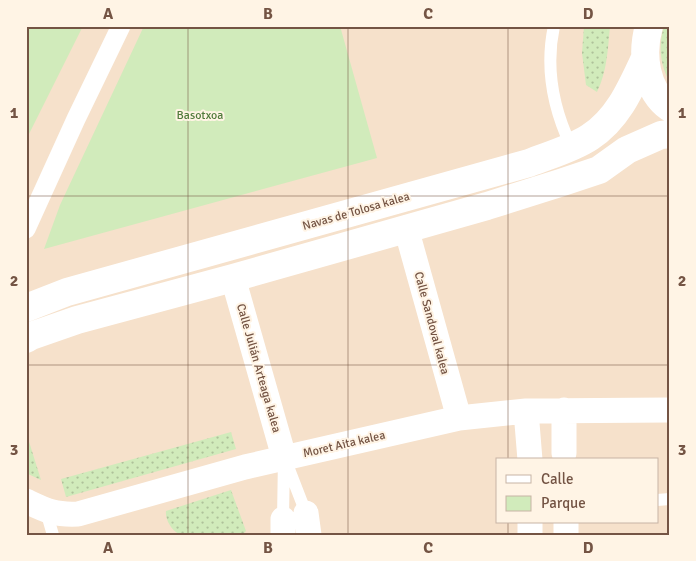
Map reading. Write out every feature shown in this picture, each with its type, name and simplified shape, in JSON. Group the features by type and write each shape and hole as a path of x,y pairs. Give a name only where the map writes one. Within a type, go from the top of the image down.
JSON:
{"street":[{"path":"26,229 121,26"},
{"path":"649,26 645,58 651,83 668,111"},
{"name":"Navas de Tolosa kalea","path":"26,308 67,292 529,163 590,137 609,120 626,98 645,58"},
{"path":"26,339 76,320 487,206 599,170 627,150 661,135 670,134"},
{"name":"Calle Sandoval kalea","path":"406,228 459,418"},
{"name":"Calle Julián Arteaga kalea","path":"233,278 284,457"},
{"path":"526,411 530,457 564,456 564,410"},
{"name":"Moret Aita kalea","path":"36,506 59,515 78,514 284,457 459,418 526,411 670,410"}],"lane":[{"path":"554,26 550,60 552,91 560,121 571,146"},
{"name":"Calle Julián Arteaga kalea","path":"284,457 295,525"},
{"name":"Calle Julián Arteaga kalea","path":"284,457 295,525"},
{"path":"36,506 53,535"}],"shaded area":[{"path":"26,26 670,26 670,535 26,535"}],"green space":[{"path":"26,26 83,26 26,140"},
{"name":"Basotxoa","path":"144,26 340,26 377,158 44,249 60,205"},
{"path":"584,26 610,26 605,68 597,92 586,85 582,53"},
{"path":"664,26 670,26 670,83 661,55"},
{"path":"26,432 41,480 26,473"},
{"path":"231,432 236,449 66,497 61,479"},
{"path":"231,490 246,531 242,535 183,535 173,530 169,524 166,511"}]}
